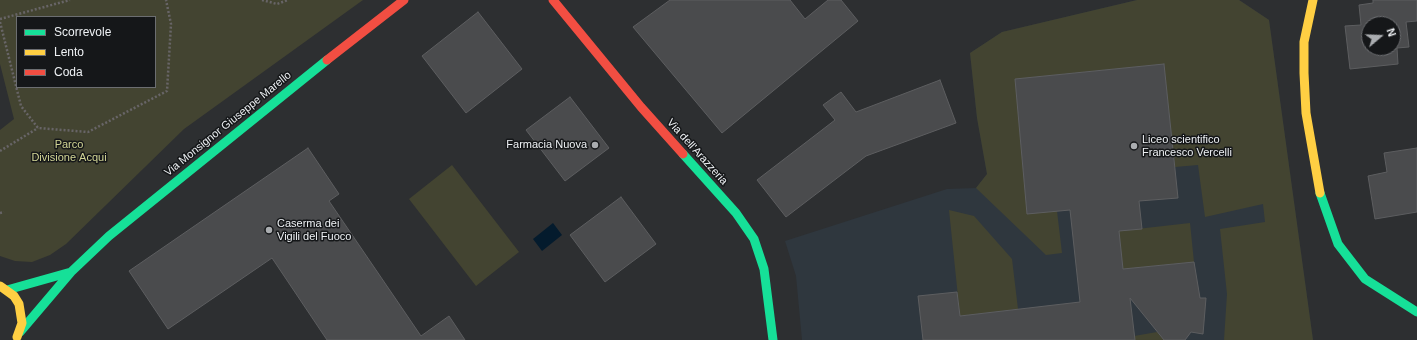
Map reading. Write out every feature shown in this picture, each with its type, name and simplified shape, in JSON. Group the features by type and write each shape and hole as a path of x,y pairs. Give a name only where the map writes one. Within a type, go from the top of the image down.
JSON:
{"street":[{"name":"Via Monsignor Giuseppe Marello","path":"18,336 71,272 110,236 230,137 404,0"},
{"path":"1313,0 1304,42 1304,73 1306,113 1320,193 1338,244 1365,278 1417,312"},
{"name":"Via dell'Arazzeria","path":"555,1 641,107 736,214 754,239 764,269 772,340"},
{"name":"Via Monsignor Giuseppe Marello","path":"3,288 71,272"},
{"path":"3,288 19,304 22,318 18,336"}],"path":[{"path":"0,19 70,0"},
{"path":"0,151 38,128 88,132 167,91 171,24 166,0"},
{"path":"262,0 277,4 288,0"},
{"path":"0,22 16,86"},
{"path":"16,88 21,106 38,128"}],"shaded area":[{"name":"Liceo scientifico Francesco Vercelli","path":"1137,0 1239,0 1269,20 1313,340 802,340 796,276 785,241 947,189 976,188 987,174 977,118 970,53 1002,32"}],"green space":[{"name":"Parco Divisione Acqui","path":"0,0 363,0 184,129 66,244 50,255 32,262 15,261 0,256 0,130 14,119 0,64"},
{"path":"1137,0 1239,0 1269,20 1313,340 1224,340 1227,294 1220,229 1265,222 1263,204 1205,217 1198,165 1175,167 1164,64 1015,79 1027,213 1057,211 1062,253 1046,255 976,188 987,174 977,118 970,53 1002,32"},
{"path":"452,165 519,252 476,286 409,199"},
{"path":"949,210 974,216 1012,259 1018,309 960,316"},
{"path":"1190,223 1194,262 1123,269 1119,231"},
{"path":"1157,332 1164,340 1135,340 1134,336"}],"water":[{"path":"553,223 562,235 542,251 533,239"}],"building":[{"path":"670,0 790,0 805,19 828,0 841,0 858,21 722,133 633,27"},
{"path":"1373,0 1417,0 1417,21 1406,22 1409,47 1401,48 1401,16 1361,16 1361,25 1359,5 1373,3"},
{"path":"478,12 522,69 466,113 422,56"},
{"path":"1361,25 1361,56 1398,56 1398,64 1350,69 1345,26"},
{"path":"1164,64 1178,198 1139,201 1142,229 1119,231 1123,269 1194,262 1200,298 1206,298 1203,334 1191,332 1185,340 1164,340 1130,298 1135,340 923,340 918,296 957,292 960,316 1080,302 1070,210 1027,214 1015,79"},
{"path":"940,80 956,123 866,156 786,217 757,180 835,120 823,105 841,92 856,112"},
{"path":"570,97 609,148 565,181 526,130"},
{"name":"Caserma dei Vigili del Fuoco","path":"308,148 339,194 329,201 421,336 449,316 465,340 327,340 272,258 168,329 129,271"},
{"path":"1417,148 1417,212 1375,219 1368,176 1387,172 1384,153"},
{"path":"621,197 656,244 605,282 570,235"}],"traffic: fast":[{"path":"20,332 71,272 109,236 327,60"},
{"path":"683,154 736,213 754,239 764,269 773,340"},
{"path":"1320,193 1338,244 1365,279 1417,312"},
{"path":"7,290 71,272"}],"traffic: slow":[{"path":"1313,0 1304,42 1304,73 1306,113 1320,193"},
{"path":"0,286 14,296 19,304 22,323 17,337"}],"traffic: jam":[{"path":"327,60 404,0"},
{"path":"553,0 641,107 683,154"}],"place":[{"name":"Farmacia Nuova","path":"595,145"},
{"name":"Liceo scientifico Francesco Vercelli","path":"1134,146"},
{"name":"Caserma dei Vigili del Fuoco","path":"269,230"}]}
